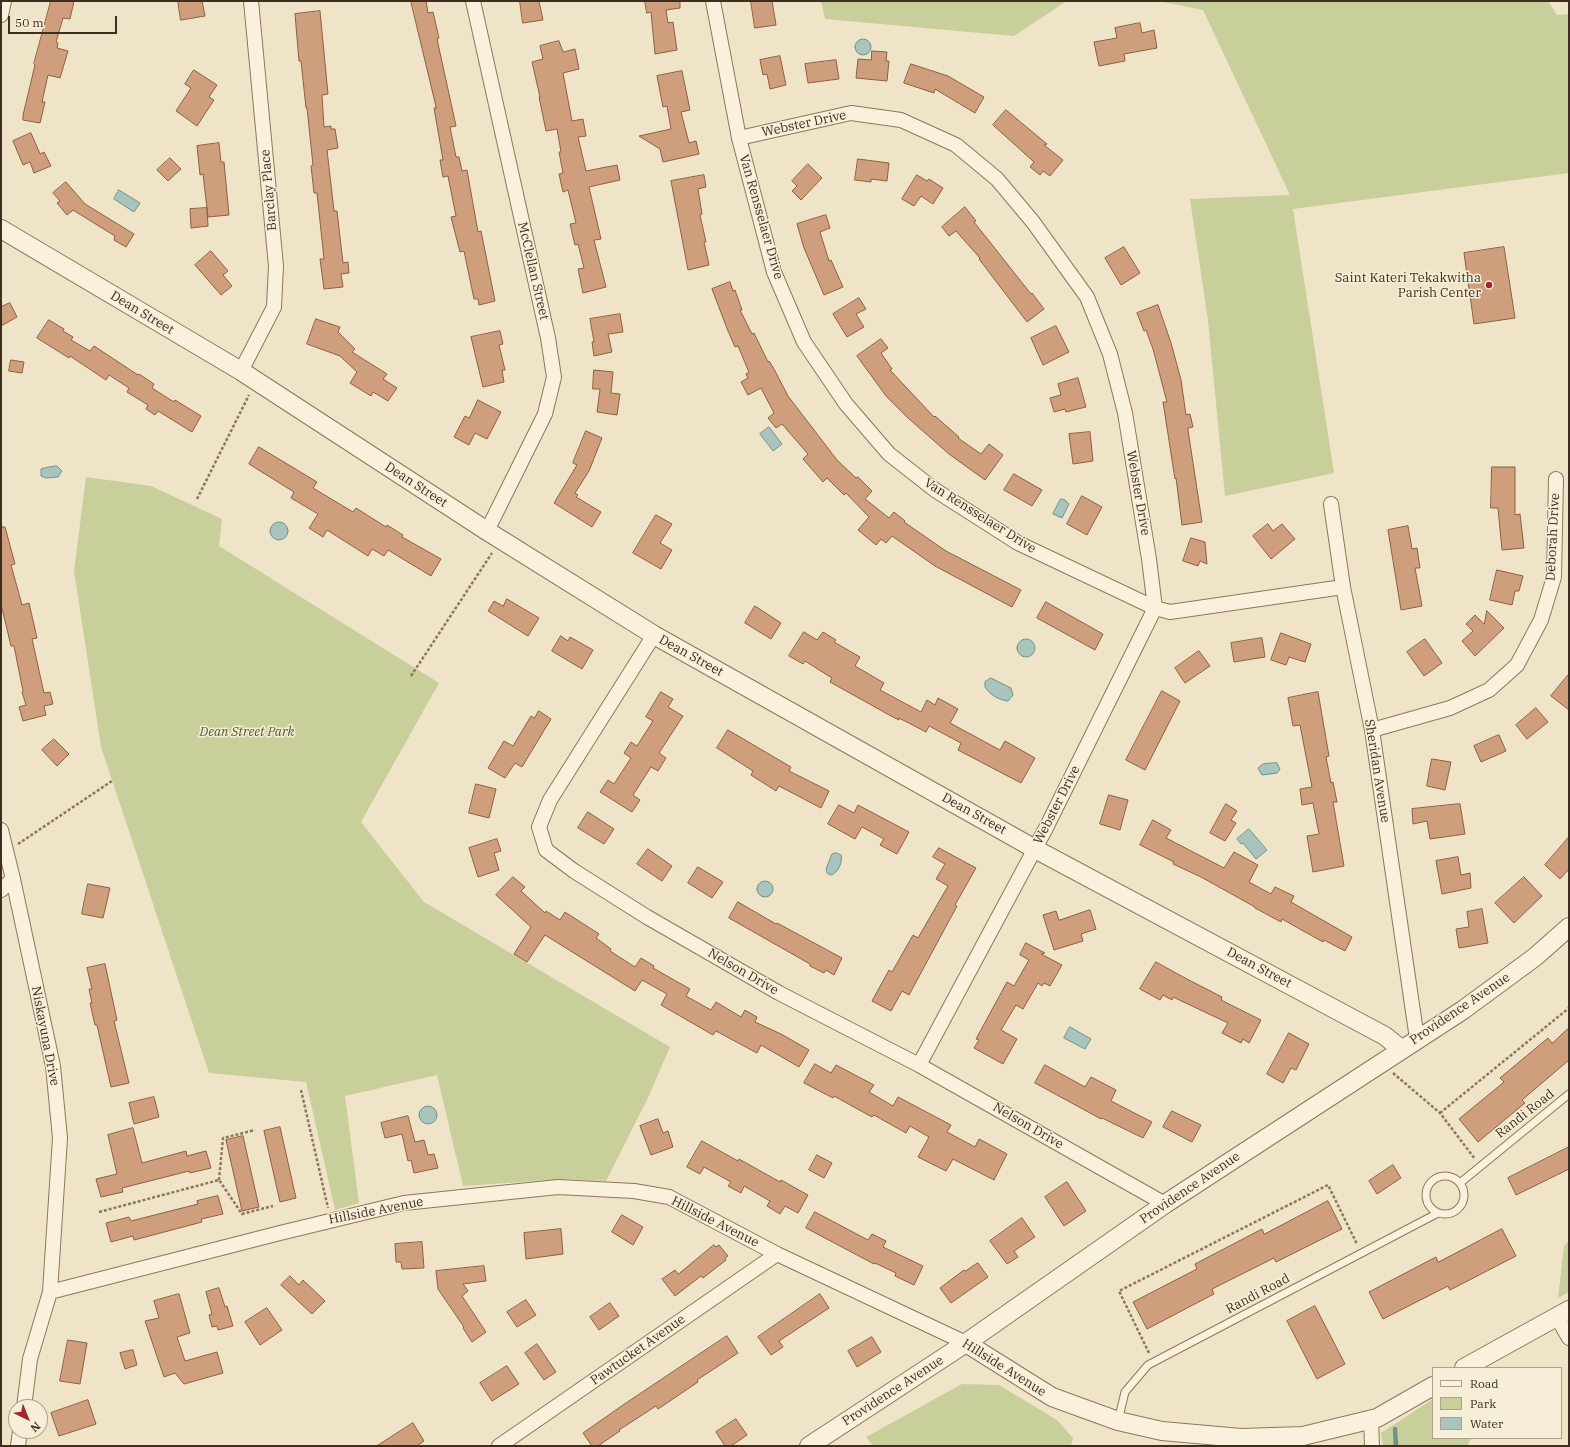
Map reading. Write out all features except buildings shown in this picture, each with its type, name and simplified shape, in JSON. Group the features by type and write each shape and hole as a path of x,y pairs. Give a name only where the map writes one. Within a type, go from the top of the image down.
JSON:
{"street":[{"path":"1,15 4,1"},
{"name":"Barclay Place","path":"241,371 274,306 276,266 252,1"},
{"name":"McClellan Street","path":"473,1 548,338 554,376 545,414 494,535"},
{"name":"Van Rensselaer Drive","path":"713,1 739,138 774,272 804,342 846,404 889,454 935,490 1018,543 1154,608 1170,612 1343,587"},
{"name":"Webster Drive","path":"739,138 851,113 901,120 956,145 997,179 1033,222 1087,297 1110,354 1125,413 1149,559 1154,608 1035,849 919,1065"},
{"name":"Dean Street","path":"1,229 241,371 494,535 654,634 1035,849 1385,1036 1401,1049"},
{"name":"Deborah Drive","path":"1372,730 1450,708 1489,690 1517,665 1541,620 1554,577 1556,479"},
{"name":"Sheridan Avenue","path":"1331,504 1343,587 1372,730 1417,1039"},
{"name":"Nelson Drive","path":"654,634 550,800 539,827 546,850 574,871 646,917 779,993 919,1065 1165,1204"},
{"name":"Niskayuna Drive","path":"1,830 53,1066 60,1138 50,1292"},
{"path":"1,890 13,879"},
{"name":"Providence Avenue","path":"809,1446 966,1343 1165,1204 1469,1005 1535,957 1569,927"},
{"name":"Hillside Avenue","path":"50,1292 330,1220 404,1203 558,1187 634,1191 669,1197 778,1254 966,1343 1052,1397 1118,1421 1162,1431 1241,1438 1304,1436 1377,1418 1432,1387"},
{"name":"Pawtucket Avenue","path":"499,1446 778,1254"},
{"path":"25,1399 30,1360 50,1292"},
{"path":"1466,1367 1563,1313 1569,1338"},
{"path":"1371,1420 1372,1446"}],"lane":[{"name":"Randi Road","path":"1118,1421 1126,1392 1148,1365 1438,1213 1446,1215 1460,1208 1465,1194 1460,1182 1569,1094"},
{"path":"1438,1213 1431,1209 1426,1201 1426,1190 1431,1181 1440,1176 1453,1177 1460,1182"}],"path":[{"path":"197,498 256,381"},
{"path":"411,676 494,535"},
{"path":"6,852 112,780"},
{"path":"1440,1113 1569,1008"},
{"path":"1381,1063 1440,1113 1480,1165"},
{"path":"301,1090 330,1220"},
{"path":"255,1130 223,1138 219,1180 242,1214 273,1206"},
{"path":"99,1212 219,1180"},
{"path":"1154,1362 1118,1292 1328,1185 1362,1253"}],"green space":[{"path":"821,1 1067,1 1014,36 825,19"},
{"path":"1158,1 1548,1 1557,15 1569,14 1569,173 1293,209 1334,473 1225,496 1208,321 1190,199 1290,195 1203,10"},
{"name":"Dean Street Park","path":"86,477 151,486 222,519 219,546 439,683 361,822 424,902 670,1047 647,1100 606,1181 564,1179 463,1186 437,1075 345,1096 359,1203 335,1210 306,1082 209,1073 101,747 74,571"},
{"path":"1569,1241 1569,1292 1558,1298 1564,1246"},
{"path":"962,1384 999,1385 1057,1420 1073,1438 1071,1446 873,1446 866,1437"},
{"path":"1432,1400 1432,1439 1471,1439 1467,1446 1383,1446 1381,1433"}],"water":[{"path":"860,39 866,39 871,44 869,53 866,55 860,55 855,50 855,44"},
{"path":"119,190 140,203 134,212 114,199"},
{"path":"769,427 782,444 773,451 760,434"},
{"path":"57,466 62,471 58,477 46,478 41,476 41,469"},
{"path":"1061,499 1065,500 1069,504 1062,518 1053,514"},
{"path":"279,522 285,525 288,531 285,537 279,540 273,537 270,531 273,525"},
{"path":"1026,639 1032,642 1035,648 1032,654 1026,657 1020,654 1017,648 1020,642"},
{"path":"991,678 1011,688 1013,695 1008,701 995,697 987,690 985,687 985,682"},
{"path":"1277,763 1280,769 1277,773 1262,775 1258,768 1263,764"},
{"path":"1249,829 1267,850 1256,859 1243,843 1241,844 1237,839"},
{"path":"837,853 841,855 841,864 838,870 831,875 827,873 826,869 832,854"},
{"path":"762,881 768,881 773,886 771,895 768,897 762,897 757,892 757,886"},
{"path":"1070,1027 1091,1039 1085,1049 1064,1038"},
{"path":"424,1106 432,1106 437,1111 435,1122 432,1124 424,1124 419,1119 419,1111"}],"waterway":[{"path":"1395,1429 1396,1446"}],"place":[{"name":"Saint Kateri Tekakwitha Parish Center","path":"1489,285"}]}
